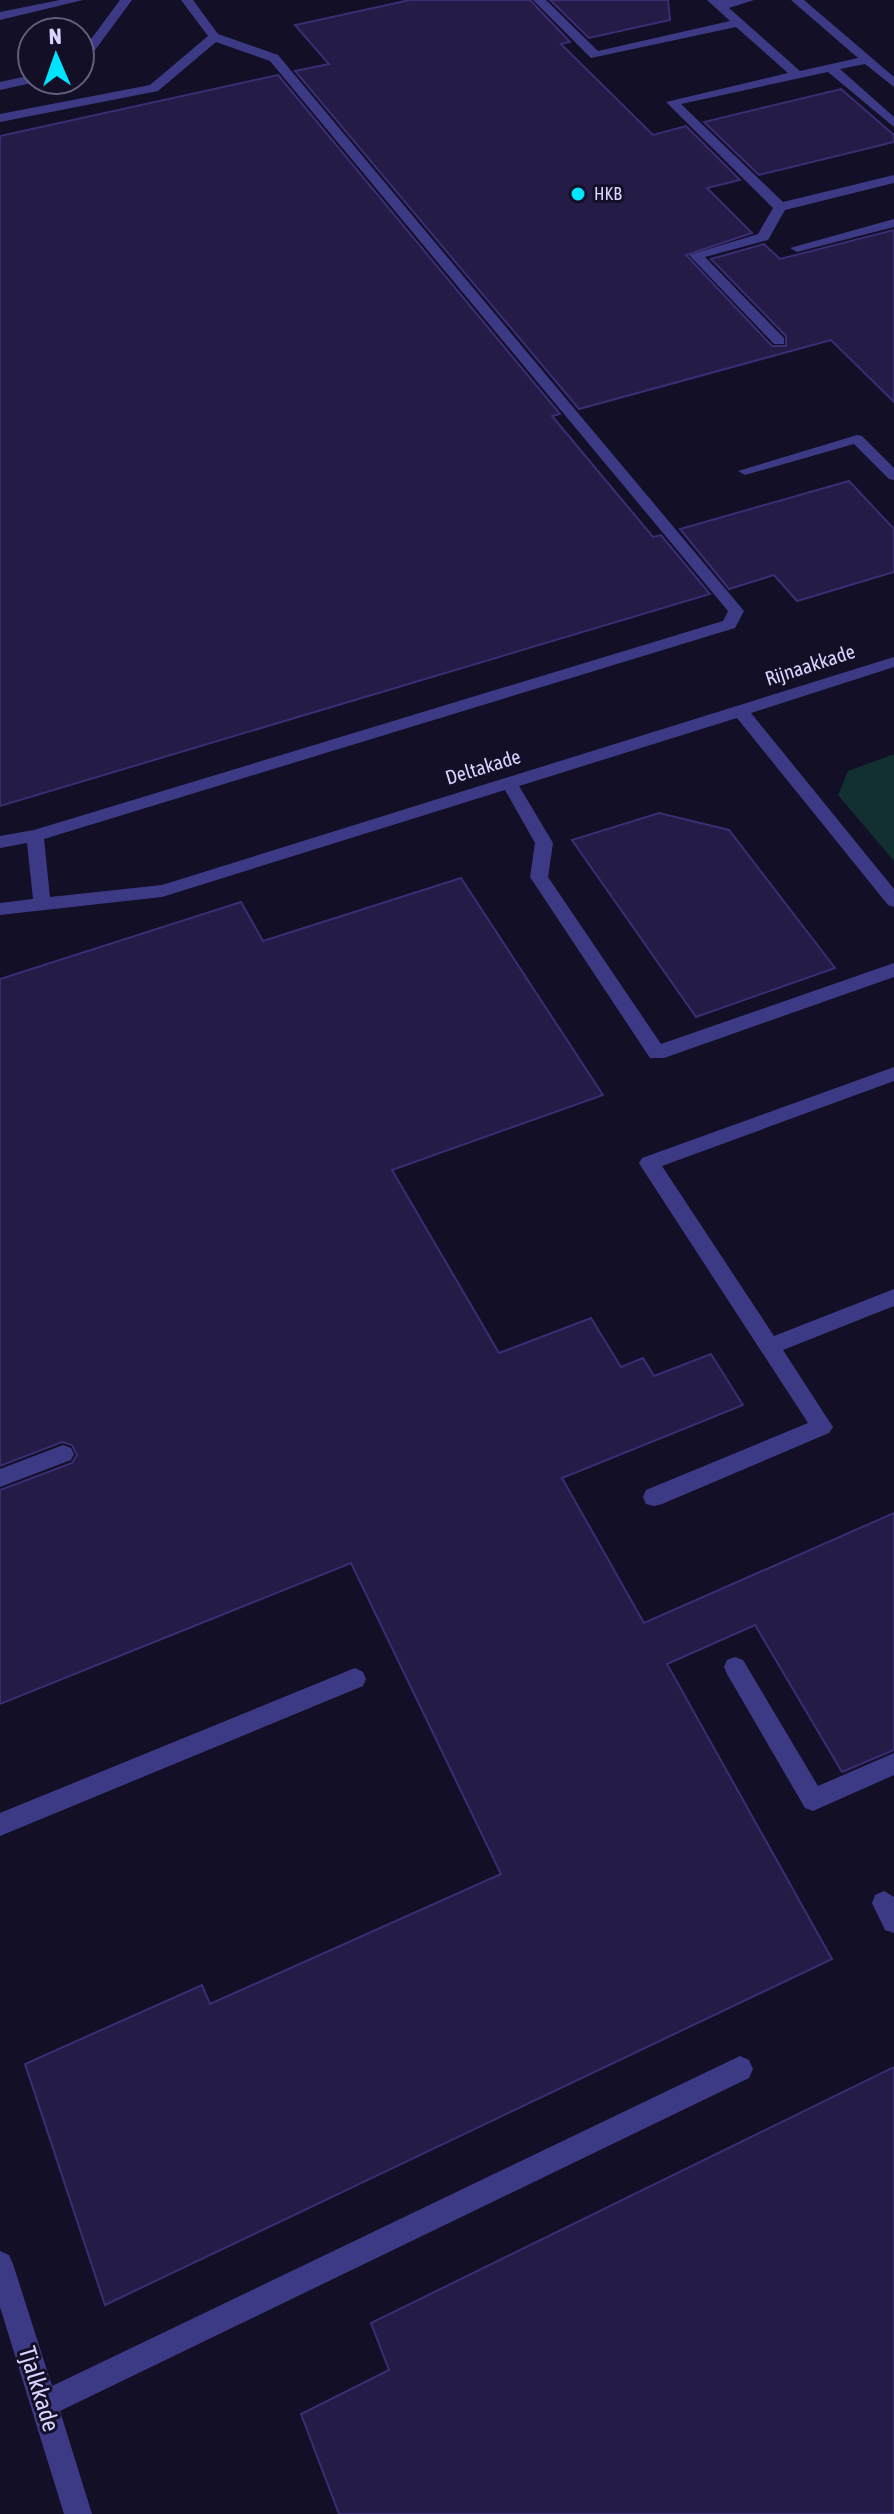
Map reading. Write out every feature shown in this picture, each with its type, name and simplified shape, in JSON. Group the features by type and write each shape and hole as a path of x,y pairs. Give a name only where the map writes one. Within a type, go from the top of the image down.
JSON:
{"street":[{"path":"0,16 77,0"},
{"path":"96,40 126,0"},
{"path":"0,842 35,836 729,624 736,611 274,58 214,37 187,0"},
{"path":"539,0 595,55 739,23"},
{"path":"716,3 748,0"},
{"path":"797,0 894,83"},
{"path":"716,3 797,75"},
{"path":"0,118 154,88 214,37"},
{"path":"780,207 672,102 867,60"},
{"path":"831,68 894,123"},
{"path":"779,341 696,255 763,237 780,207 894,179"},
{"path":"797,248 894,223"},
{"path":"745,471 857,439 894,476"},
{"name":"Rijnaakkade","path":"740,711 894,662"},
{"path":"740,711 894,901"},
{"name":"Deltakade","path":"0,909 162,891 740,711"},
{"path":"509,782 544,843 539,877 657,1053 894,970"},
{"path":"35,836 42,904"},
{"path":"654,1497 822,1427 649,1163 894,1074"},
{"path":"768,1347 894,1297"},
{"path":"0,1478 63,1454"},
{"path":"735,1667 813,1800 894,1764"},
{"path":"0,1825 355,1679"},
{"path":"44,2404 740,2069"},
{"name":"Tjalkkade","path":"0,2264 78,2514"}],"green space":[{"path":"894,754 894,861 838,795 848,771"}],"building":[{"name":"HKB","path":"410,0 530,0 570,42 561,44 653,135 686,126 740,180 707,188 752,233 686,255 772,346 786,346 786,336 711,259 764,244 780,259 894,230 894,402 831,340 579,409 295,71 329,64 295,25"},
{"path":"550,0 668,0 670,20 589,38"},
{"path":"278,75 560,414 552,416 653,537 661,535 710,594 0,806 0,136"},
{"path":"841,89 894,135 894,142 759,175 704,122"},
{"path":"849,481 894,529 894,572 797,601 774,575 729,589 680,529"},
{"path":"659,813 729,830 835,968 696,1017 572,840"},
{"path":"461,878 603,1095 392,1170 499,1353 591,1318 621,1367 643,1358 654,1376 711,1354 743,1405 562,1478 644,1623 894,1513 894,1750 842,1772 755,1625 667,1664 832,1959 105,2305 25,2064 202,1985 210,2004 501,1874 351,1563 0,1704 0,1490 72,1463 77,1455 72,1445 62,1442 0,1466 0,979 241,902 263,941"},
{"path":"894,2067 894,2514 339,2514 301,2414 389,2370 371,2323"}],"place":[{"name":"HKB","path":"578,194"}]}
